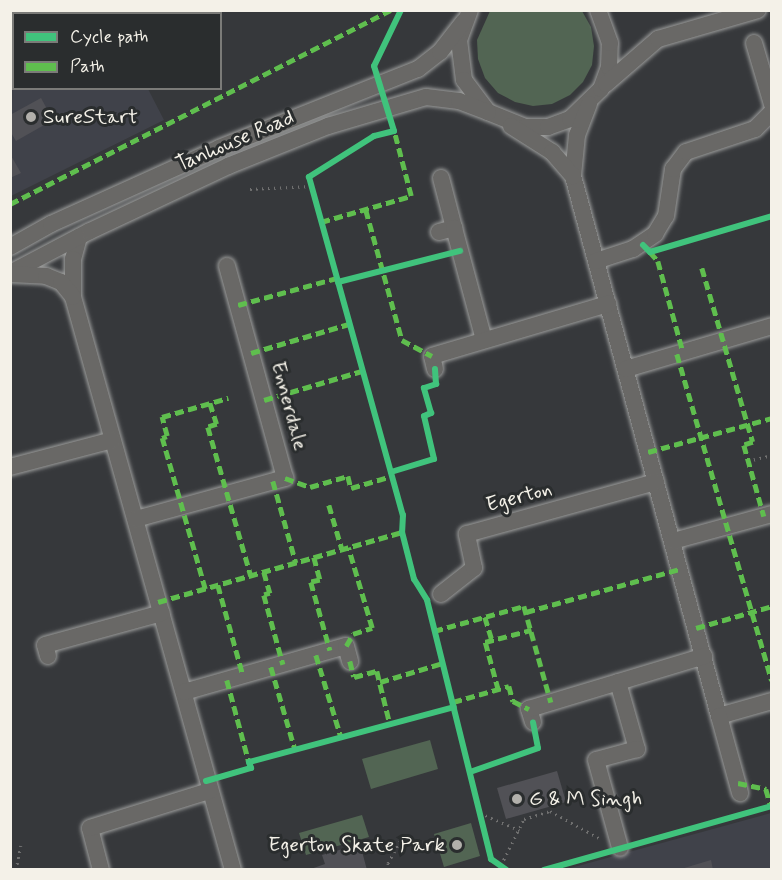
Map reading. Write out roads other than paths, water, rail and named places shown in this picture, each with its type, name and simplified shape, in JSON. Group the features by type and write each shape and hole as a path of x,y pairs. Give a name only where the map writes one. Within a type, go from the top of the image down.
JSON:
{"street":[{"path":"598,10 610,43 609,67 601,89"},
{"path":"495,116 525,127 548,127 570,119 658,39 758,10"},
{"path":"467,16 459,40 461,70 473,98 495,116 552,152 573,176"},
{"name":"Tanhouse Road","path":"10,247 51,224 208,153 411,73 440,52 467,16"},
{"path":"755,43 771,104"},
{"name":"Tanhouse Road","path":"10,274 79,237 228,166 410,99 442,98 495,116"},
{"path":"589,104 578,135 573,176 740,793"},
{"path":"596,261 633,249 655,234 666,216 673,169 686,152 755,129 771,112"},
{"path":"441,178 447,230 484,340"},
{"path":"79,237 73,259 73,297 162,613 209,791 233,870"},
{"name":"Ennerdale","path":"136,519 285,478 227,266"},
{"path":"10,274 46,276 61,282 73,297"},
{"path":"435,369 432,356 608,304"},
{"path":"626,369 771,326"},
{"path":"10,467 113,440"},
{"name":"Egerton","path":"441,594 474,568 467,534 657,482"},
{"path":"673,542 771,514"},
{"path":"48,656 45,645 162,613"},
{"path":"183,692 346,646 350,660"},
{"path":"533,722 529,709 704,656"},
{"path":"618,682 637,749 596,760 619,848"},
{"path":"719,716 771,701"},
{"path":"101,870 90,828 209,791"}],"place":[{"name":"SureStart","path":"31,117"},
{"name":"G & M Singh","path":"517,799"},
{"name":"Egerton Skate Park","path":"457,845"}]}
